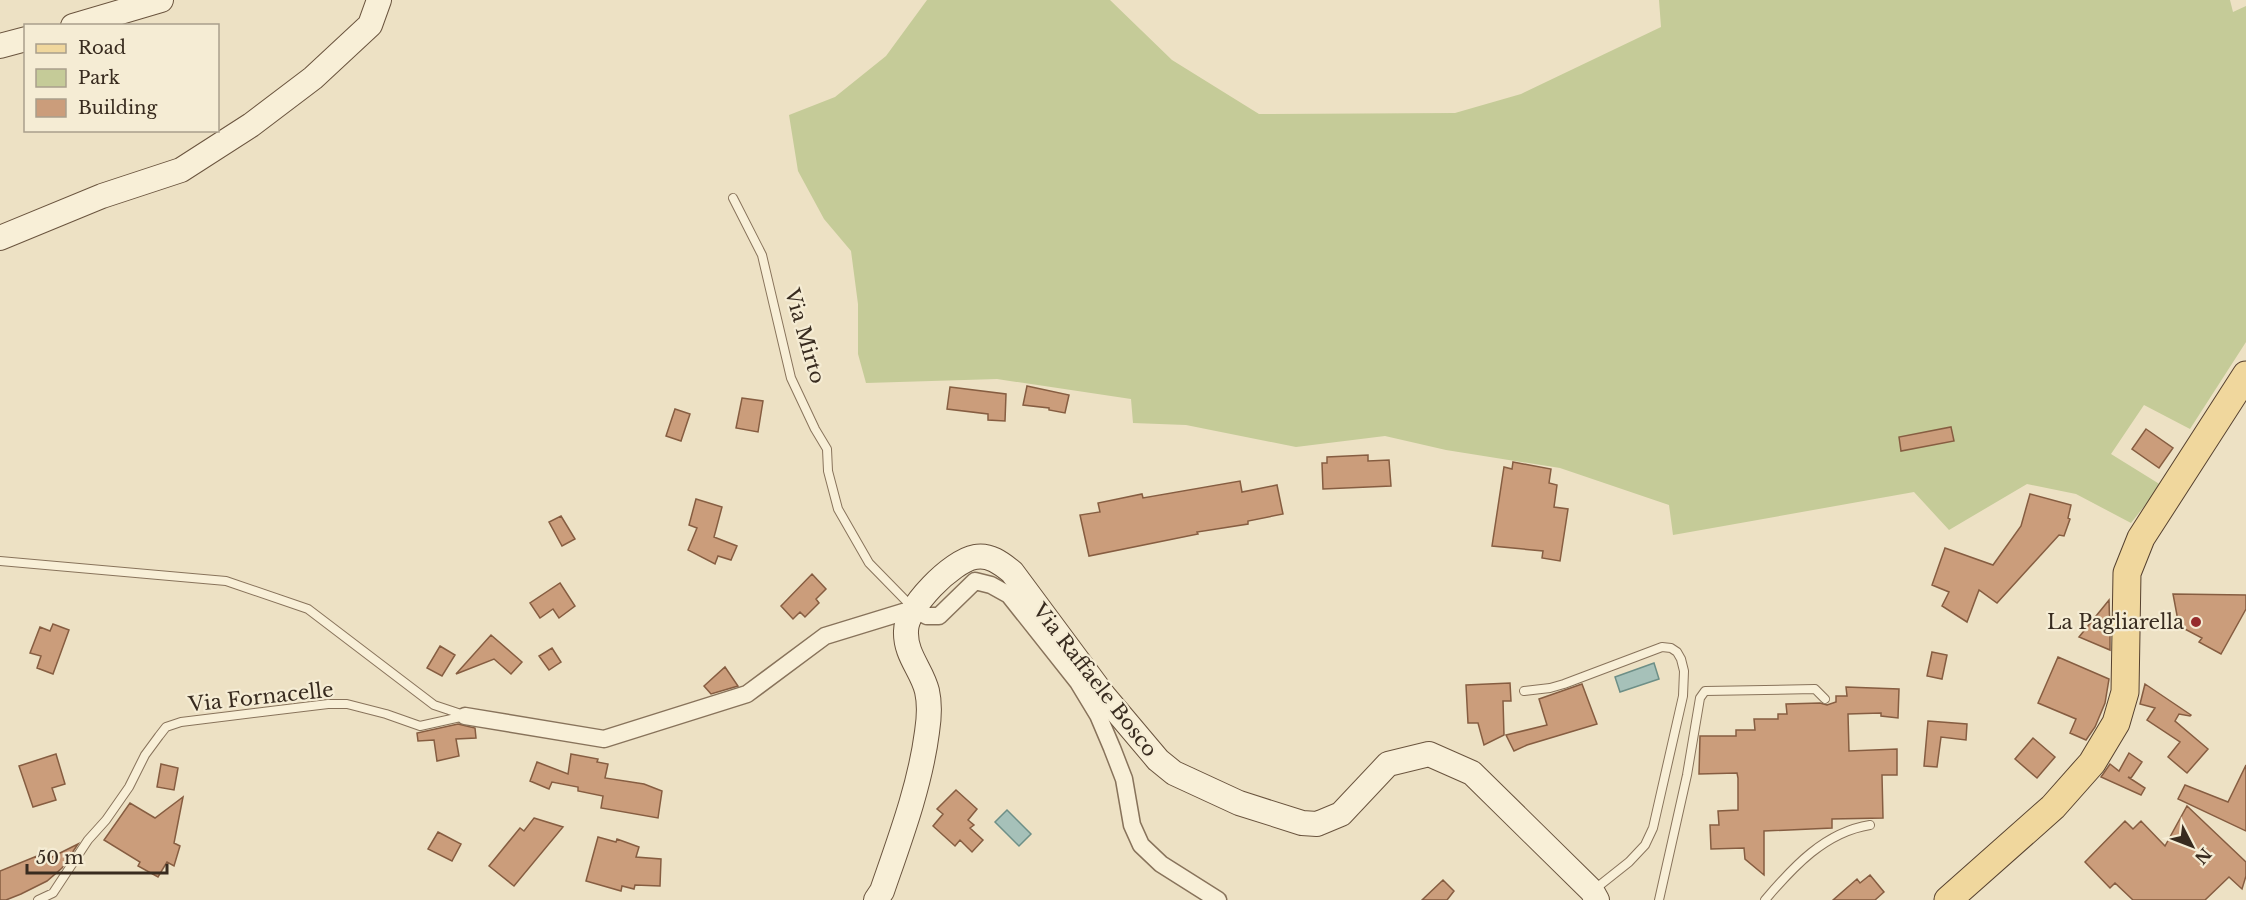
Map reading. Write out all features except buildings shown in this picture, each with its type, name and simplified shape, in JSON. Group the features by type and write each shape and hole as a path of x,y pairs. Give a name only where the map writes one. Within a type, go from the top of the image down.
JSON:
{"main road":[{"path":"1948,900 2053,807 2091,764 2116,723 2125,692 2127,573 2140,538 2246,375"}],"street":[{"path":"80,24 161,0"},
{"path":"0,238 102,196 181,170 251,125 314,78 370,25 379,0"},
{"path":"0,46 24,40"},
{"name":"Via Raffaele Bosco","path":"876,900 882,891 908,814 927,735 929,716 927,689 909,654 905,630 913,609 947,572 967,559 986,557 1000,562 1012,572 1104,696 1158,760 1174,773 1239,803 1302,823 1317,824 1341,814 1388,764 1429,754 1472,773 1594,896"},
{"path":"465,716 604,738 747,694 825,636 913,609 927,616 939,616 975,581 991,585 1009,595 1078,682 1098,715 1124,778 1132,825 1142,845 1161,864 1218,900"}],"lane":[{"name":"Via Mirto","path":"733,198 762,255 791,378 827,449 828,471 838,509 869,563 913,609"},
{"path":"0,561 226,580 308,609 434,705 465,716"},
{"path":"1524,691 1544,690 1564,684 1662,646 1671,648 1681,659 1684,671 1683,696 1650,838 1594,896"},
{"path":"1659,900 1687,775 1700,698 1705,691 1815,689 1825,699"},
{"name":"Via Fornacelle","path":"38,900 53,893 88,840 106,820 129,787 145,755 166,728 181,722 328,704 347,704 420,726 465,716"},
{"path":"1765,900 1784,879 1822,845 1854,828 1870,825"}],"green space":[{"path":"927,0 1110,0 1172,60 1259,114 1455,113 1521,94 1661,27 1659,0 2230,0 2233,12 2246,6 2246,342 2190,429 2144,405 2111,454 2161,485 2131,523 2076,494 2027,484 1949,530 1914,492 1673,535 1669,505 1560,468 1446,450 1385,436 1296,447 1186,425 1133,423 1131,399 997,379 866,383 858,354 858,304 851,251 824,219 798,171 789,115 835,97 886,56"}],"water":[{"path":"1654,663 1659,679 1620,692 1615,677"},
{"path":"1007,810 1031,834 1019,846 995,822"}],"place":[{"name":"La Pagliarella","path":"2196,622"}]}
